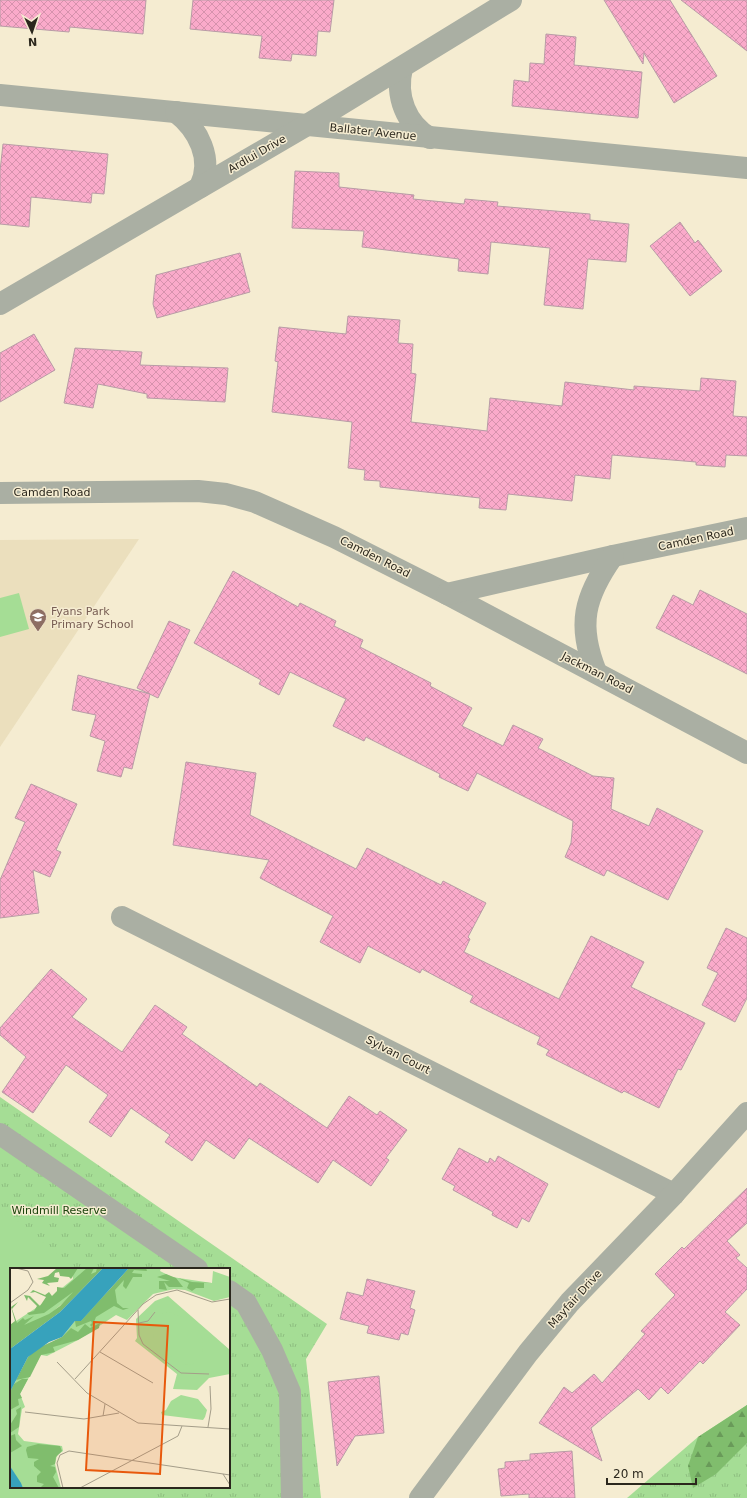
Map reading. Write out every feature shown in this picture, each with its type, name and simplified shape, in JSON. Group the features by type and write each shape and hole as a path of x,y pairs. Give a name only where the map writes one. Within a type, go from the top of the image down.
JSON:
{"street":[{"name":"Ardlui Drive","path":"0,304 307,125 511,0"},
{"path":"402,68 400,87 404,109 416,127 430,138"},
{"name":"Ballater Avenue","path":"0,95 747,168"},
{"path":"176,112 189,123 200,140 205,164 203,180 200,187"},
{"name":"Camden Road","path":"0,492 198,492 226,494 256,502 286,514 447,594 613,556 747,528"},
{"path":"596,672 585,637 585,614 593,586 613,556"},
{"name":"Jackman Road","path":"447,594 512,630 596,672 747,753"},
{"name":"Sylvan Court","path":"122,917 674,1194"},
{"name":"Mayfair Drive","path":"420,1498 524,1359 570,1302 674,1194 747,1113"},
{"path":"0,1134 196,1268"},
{"path":"230,1292 246,1303 272,1350 290,1392 292,1498"}],"shaded area":[{"name":"Fyans Park Primary School","path":"139,539 119,569 0,747 0,540"}],"green space":[{"path":"19,593 29,629 0,637 0,598"},
{"name":"Windmill Reserve","path":"0,1097 327,1324 306,1359 321,1498 0,1498"},
{"path":"0,1206 74,1268 10,1268 10,1488 156,1488 152,1498 0,1498"},
{"path":"747,1405 747,1498 627,1498 698,1437"},
{"path":"747,1405 747,1443 716,1474 693,1488 688,1466 698,1437"}],"building":[{"path":"0,0 146,0 143,34 70,27 69,32 0,26"},
{"path":"193,0 334,0 330,32 318,31 316,56 292,54 291,61 259,58 262,36 190,29"},
{"path":"604,0 670,0 717,76 674,103 644,53 643,64"},
{"path":"681,0 747,0 747,51"},
{"path":"546,34 576,37 574,65 642,72 638,118 512,106 514,80 529,82 530,63 544,64"},
{"path":"3,144 108,154 104,194 92,193 91,203 31,197 29,227 0,224 0,171"},
{"path":"295,171 339,173 339,187 414,195 413,199 464,204 465,199 498,202 497,206 590,214 590,220 629,224 626,262 588,259 583,309 544,305 550,248 491,242 488,274 458,271 459,259 362,247 364,231 292,228"},
{"path":"680,222 695,243 698,240 722,271 690,296 650,246"},
{"path":"240,253 250,292 157,318 153,304 156,275"},
{"path":"348,316 400,320 398,343 413,344 411,373 416,374 411,422 487,431 490,398 562,406 565,382 634,390 634,386 700,391 701,378 736,381 733,416 747,417 747,456 726,455 725,467 696,465 696,462 612,455 610,479 575,475 572,501 508,494 506,510 479,508 480,498 380,487 380,481 364,480 365,470 348,468 352,422 272,412 278,362 275,361 279,327 346,334"},
{"path":"34,334 55,370 0,402 0,353"},
{"path":"75,348 142,352 140,365 228,368 225,402 147,398 147,394 98,384 93,408 64,403"},
{"path":"233,571 298,607 300,603 336,621 334,626 363,640 360,647 431,683 430,686 472,708 462,726 503,746 513,725 543,739 538,748 593,776 614,778 611,809 649,826 657,808 703,831 668,900 607,870 604,876 565,857 571,843 573,821 477,773 468,791 439,777 440,774 366,737 364,741 333,726 346,699 290,672 279,695 259,684 261,680 194,643"},
{"path":"700,590 747,614 747,674 656,628 673,595 693,605"},
{"path":"169,621 190,630 158,698 137,688"},
{"path":"78,675 150,694 132,769 124,767 121,777 97,771 105,741 90,736 96,715 72,710"},
{"path":"186,762 256,773 250,815 356,869 367,848 441,885 443,881 486,903 468,937 470,939 464,952 559,999 591,936 644,962 631,987 705,1023 681,1070 678,1069 659,1108 624,1091 622,1093 546,1055 549,1050 537,1044 540,1037 470,1002 473,996 422,969 420,973 368,946 360,963 320,942 333,916 260,878 269,860 173,845"},
{"path":"31,784 77,804 56,850 61,852 50,877 33,870 39,913 0,918 0,880 25,822 15,818"},
{"path":"726,928 747,938 747,998 735,1022 702,1005 718,973 707,968"},
{"path":"51,969 87,999 72,1017 122,1052 155,1005 187,1027 182,1034 257,1087 260,1083 327,1128 349,1096 377,1115 380,1111 407,1130 386,1158 389,1160 371,1186 333,1160 318,1183 249,1138 234,1159 206,1140 192,1161 165,1142 170,1135 131,1108 111,1137 89,1122 108,1095 66,1065 33,1113 2,1092 26,1057 0,1035 0,1028"},
{"path":"459,1148 488,1163 490,1158 495,1162 498,1156 548,1184 529,1222 522,1218 517,1228 492,1215 493,1212 453,1190 455,1186 442,1179"},
{"path":"747,1188 747,1223 727,1241 740,1255 736,1258 747,1268 747,1289 725,1312 740,1325 703,1364 700,1361 668,1394 661,1387 649,1400 638,1389 591,1428 602,1461 539,1423 564,1387 572,1393 594,1374 602,1383 645,1334 641,1331 675,1295 655,1274 682,1247 684,1249"},
{"path":"367,1279 415,1291 410,1308 415,1310 408,1335 401,1333 399,1340 367,1333 369,1326 340,1319 347,1292 363,1296"},
{"path":"379,1376 384,1433 355,1436 337,1466 328,1382"},
{"path":"572,1451 575,1498 529,1498 529,1494 501,1496 498,1469 505,1468 505,1462 530,1460 530,1454"}],"place":[{"name":"Fyans Park Primary School","path":"38,632"}]}
